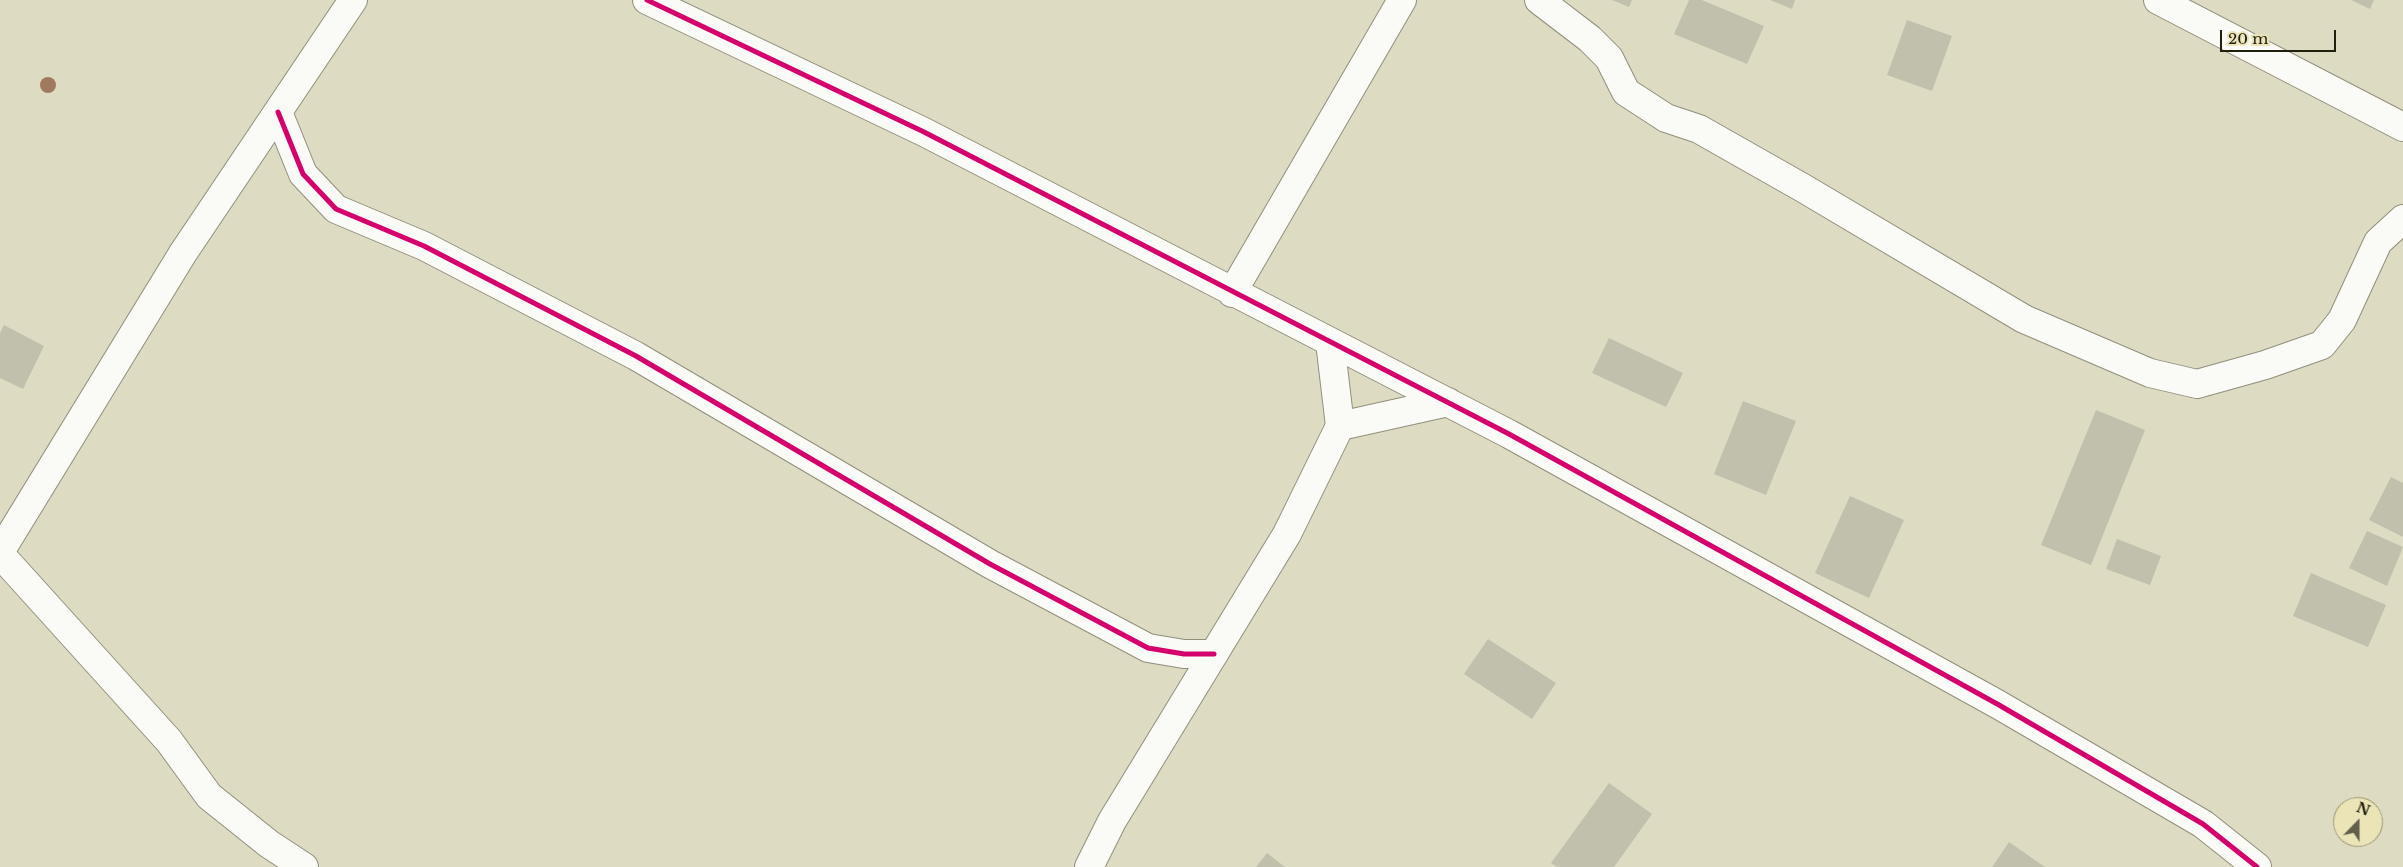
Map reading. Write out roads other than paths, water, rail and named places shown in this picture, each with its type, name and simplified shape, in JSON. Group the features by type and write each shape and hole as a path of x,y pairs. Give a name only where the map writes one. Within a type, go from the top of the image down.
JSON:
{"street":[{"path":"304,867 269,844 209,796 169,741 0,553 183,254 353,0"},
{"path":"647,0 924,132 1232,293 1448,402 2000,705 2203,824 2257,867"},
{"path":"1232,293 1402,0"},
{"path":"1539,0 1590,39 1608,58 1626,92 1666,118 1699,129 1803,188 2024,319 2150,373 2197,384 2265,365 2322,345 2342,320 2378,242 2403,218"},
{"path":"2158,0 2403,127"},
{"path":"278,112 303,174 336,209 424,246 636,356 990,564 1148,648 1184,654 1214,654"},
{"path":"1089,867 1112,821 1287,534 1340,426 1330,342"},
{"path":"1340,426 1448,402"}]}
